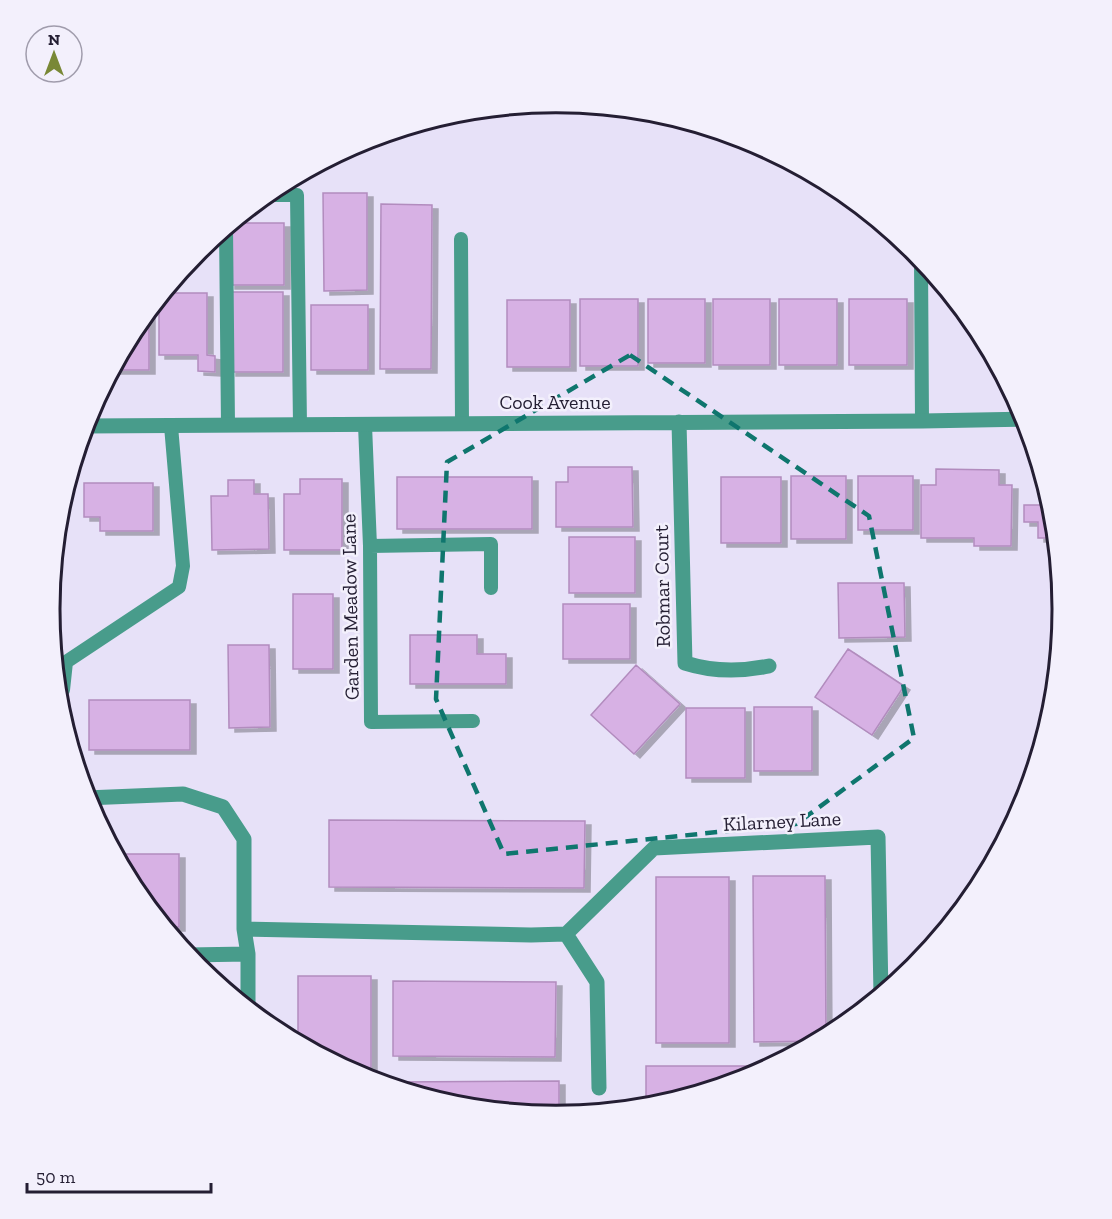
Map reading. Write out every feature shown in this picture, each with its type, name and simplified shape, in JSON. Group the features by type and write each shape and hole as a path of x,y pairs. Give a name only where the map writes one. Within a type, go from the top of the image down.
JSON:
{"street":[{"name":"Cook Avenue","path":"96,426 1014,419"},
{"name":"Robmar Court","path":"679,422 685,663 718,671 751,670 769,666"},
{"path":"97,798 183,794 223,807 244,839 244,929 248,954 248,998"},
{"name":"Kilarney Lane","path":"566,934 654,848 878,837 881,984"},
{"path":"244,929 566,934 597,982 599,1088"},
{"path":"201,956 248,954"}],"lane":[{"path":"283,195 297,195 300,425"},
{"path":"461,239 462,424"},
{"path":"226,240 228,425"},
{"path":"921,274 922,421"},
{"name":"Garden Meadow Lane","path":"365,424 370,546 370,722 474,721"},
{"path":"64,676 66,662 179,587 183,566 171,426"},
{"path":"370,546 492,544 492,588"}],"highlighted area":[{"path":"630,355 869,516 914,738 796,824 504,854 436,699 447,462"}],"building":[{"path":"323,193 367,193 367,290 324,291"},
{"path":"381,204 432,205 431,369 380,369"},
{"path":"246,223 284,223 284,285 229,285 229,237"},
{"path":"230,292 283,292 283,372 230,372"},
{"path":"174,293 207,293 207,355 215,356 215,372 198,371 198,355 159,355 159,312 162,308"},
{"path":"580,299 638,299 638,366 580,366"},
{"path":"648,299 705,299 705,363 648,363"},
{"path":"713,299 770,299 770,365 713,365"},
{"path":"779,299 837,299 837,365 779,365"},
{"path":"849,299 907,299 907,365 849,365"},
{"path":"507,300 570,300 570,367 507,367"},
{"path":"311,305 368,305 368,370 311,370"},
{"path":"149,327 149,370 121,370"},
{"path":"568,467 632,467 633,527 556,527 556,482 568,482"},
{"path":"936,469 999,470 999,485 1012,485 1011,546 974,546 974,538 921,538 921,485 936,485"},
{"path":"791,476 846,476 846,539 791,539"},
{"path":"858,476 913,476 913,530 858,530"},
{"path":"397,477 532,477 532,529 397,529"},
{"path":"721,477 781,477 781,543 721,543"},
{"path":"300,479 342,479 342,550 284,550 284,494 300,494"},
{"path":"228,480 254,480 254,494 268,494 269,549 212,550 211,496 228,496"},
{"path":"84,483 153,483 153,531 100,531 100,517 84,517"},
{"path":"1024,505 1040,505 1047,538 1038,538 1038,522 1024,522"},
{"path":"569,537 635,537 635,593 569,593"},
{"path":"838,583 904,583 905,637 839,638"},
{"path":"293,594 333,594 333,669 293,669"},
{"path":"563,604 630,604 630,659 563,659"},
{"path":"410,635 477,635 477,654 506,654 506,684 410,684"},
{"path":"228,645 269,645 270,727 229,728"},
{"path":"848,649 904,686 872,735 815,697"},
{"path":"636,665 680,704 634,754 591,715"},
{"path":"89,700 190,700 190,750 89,750"},
{"path":"754,707 812,707 812,771 754,771"},
{"path":"686,708 745,708 745,778 686,778"},
{"path":"329,820 585,821 584,888 329,887"},
{"path":"124,854 179,854 179,927 175,927 162,911"},
{"path":"753,876 825,876 826,1026 800,1041 754,1042"},
{"path":"656,877 729,877 729,1043 656,1043"},
{"path":"298,976 371,976 371,1070 298,1033"},
{"path":"393,981 556,982 555,1057 393,1056"},
{"path":"646,1066 750,1066 684,1089 646,1097"},
{"path":"559,1081 559,1106 491,1101 459,1096 406,1082"}]}
